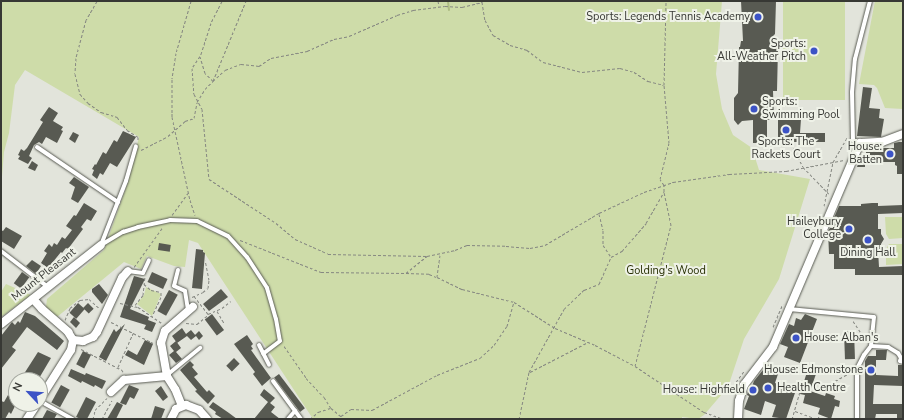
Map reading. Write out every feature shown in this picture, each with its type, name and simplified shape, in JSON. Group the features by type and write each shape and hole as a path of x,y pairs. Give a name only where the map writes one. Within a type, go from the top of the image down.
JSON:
{"street":[{"path":"738,419 739,401 744,385 768,357 829,219 835,198 852,158 859,149 860,143 882,142 903,134"},
{"name":"Mount Pleasant","path":"1,324 101,245"},
{"path":"48,386 73,343 93,337 107,318 111,301 122,278 129,272"},
{"path":"33,299 42,310 68,332 73,343"},
{"path":"182,406 175,389 167,376 161,343 163,334 168,327 190,309"},
{"path":"111,392 127,379 167,376"},
{"path":"171,419 176,409 182,406 195,407 208,419"}],"lane":[{"path":"860,143 853,140 852,129 855,59 870,1"},
{"path":"101,245 118,202 136,146"},
{"path":"37,147 118,202"},
{"name":"Mount Pleasant","path":"101,245 123,232 138,226 167,221 197,221 228,236 247,257 267,288 276,319 280,341"},
{"path":"1,251 48,287"},
{"path":"129,272 140,274 143,273 149,260"},
{"path":"178,270 174,286 185,291 190,309"},
{"path":"789,309 874,317 871,345 857,369 857,419"},
{"path":"263,354 280,341"},
{"path":"259,345 269,365"},
{"path":"871,345 888,347 898,353 901,358 900,361 903,362"},
{"path":"167,376 200,348"},
{"path":"273,381 301,419"},
{"path":"48,405 73,419"},
{"path":"288,419 295,411"}],"path":[{"path":"97,1 86,20 76,58 75,74 80,94 88,103 101,112 117,117 127,130 138,137 136,146"},
{"path":"192,1 176,53 172,79 172,117 188,193 197,221"},
{"path":"222,1 211,23 200,56 192,68 194,94 202,109 209,179 276,223 294,239 328,254 427,256 440,254 468,245 530,248 546,245 599,213 644,192 664,185 729,174 786,171 852,158"},
{"path":"213,81 246,1"},
{"path":"438,1 440,7"},
{"path":"134,155 174,131 185,121 194,118 197,102 205,89 225,70 241,64 260,66 272,58 307,51 334,39 349,36 397,15 445,6 462,7 483,1 485,20 494,35 510,45 527,50 543,62 582,72 620,68 634,72 648,81 664,85"},
{"path":"635,366 672,225 664,192 664,185 660,179 669,143 664,85 666,1"},
{"path":"200,56 205,73 213,81"},
{"path":"824,206 833,162 852,129"},
{"path":"793,148 803,167 827,192 835,198"},
{"path":"519,419 529,372 555,328 564,309 584,290 599,284 611,257 622,251 646,223 664,192"},
{"path":"129,272 188,193"},
{"path":"599,213 603,230 603,245 611,257"},
{"path":"228,236 321,272 429,274 462,289 514,302 555,328 588,342 635,366 704,412 723,419"},
{"path":"437,277 440,254"},
{"path":"406,273 427,256"},
{"path":"134,305 143,295 145,270"},
{"path":"144,284 151,290 161,292 161,296 152,316"},
{"path":"194,296 208,314"},
{"path":"64,323 70,308 80,300 91,300 107,318 152,343 155,347"},
{"path":"772,328 785,300"},
{"path":"111,301 129,306 134,305 168,327"},
{"path":"177,320 181,324 197,324 208,314 216,311 231,301"},
{"path":"341,416 351,409 372,410 437,375 480,358 494,345 507,326 514,302"},
{"path":"216,311 224,322"},
{"path":"848,314 864,334 867,343 871,345"},
{"path":"118,368 134,333"},
{"path":"280,341 306,378 324,397 331,408 344,419"},
{"path":"529,372 588,342"},
{"path":"73,343 122,370 127,379"},
{"path":"734,389 736,382 748,367"},
{"path":"826,392 835,381 857,369"},
{"path":"792,419 801,387"},
{"path":"93,419 95,410 104,402 111,392"},
{"path":"102,419 113,399 111,392"},
{"path":"310,419 318,412 331,408"},
{"path":"794,411 817,419 819,416"}],"green space":[{"name":"Golding's Wood","path":"1,1 722,1 716,74 722,109 733,135 752,148 759,170 810,179 779,279 744,339 728,387 704,415 698,419 682,417 682,419 313,419 198,243 189,240 185,267 174,266 147,256 141,269 124,262 57,317 48,311 46,307 47,299 104,250 128,182 139,137 25,70 15,85 9,133 4,152 1,189"},
{"name":"Sports: All-Weather Pitch","path":"783,1 845,1 845,100 783,100"},
{"path":"875,1 903,1 903,109 885,108 877,88 874,85 859,84"},
{"path":"885,217 903,217 903,238 889,239 886,234"},
{"path":"889,244 903,244 903,264 886,265 886,249"},
{"path":"6,284 31,295 1,317 1,292"},
{"path":"146,287 161,294 152,316 137,304 144,295"}],"building":[{"path":"741,1 776,1 775,34 771,38 771,47 778,48 777,91 773,91 774,120 767,120 767,143 753,143 753,120 742,121 738,125 734,120 734,98 738,93 739,47 741,41 743,41"},
{"path":"863,87 872,88 869,108 880,109 879,118 884,119 881,137 857,136"},
{"path":"49,107 58,113 53,121 63,127 61,130 63,131 57,143 46,137 42,144 39,142 34,145 29,156 32,158 28,164 18,159 20,156 18,155 21,149 24,151 27,148 43,122 40,120"},
{"path":"778,119 801,119 800,133 825,133 825,142 793,142 793,145 784,145 784,141 778,141"},
{"path":"123,131 136,137 117,167 110,163 103,175 100,173 97,179 92,175 94,170 92,169 103,152 106,154 114,140 117,142"},
{"path":"73,132 79,135 75,143 69,139"},
{"name":"House: Batten","path":"903,142 903,174 897,174 897,166 895,165 895,162 865,162 865,167 857,167 861,155 866,155 866,152 878,152 879,148 894,148 894,143"},
{"path":"32,161 38,165 35,171 28,168"},
{"path":"74,177 89,187 78,203 71,199 75,187 69,183"},
{"path":"84,203 97,211 91,221 87,219 81,227 83,229 68,249 66,248 62,253 61,252 48,268 41,263 47,253 44,251 49,244 52,247 54,243 57,245 62,237 65,239 72,230 66,226 74,215 76,216"},
{"path":"878,203 878,206 903,205 903,213 878,214 878,229 881,229 881,234 884,239 881,244 881,250 878,250 879,267 903,266 903,275 855,275 855,269 834,269 834,254 829,254 828,231 830,228 833,228 833,220 839,206 861,206 861,204"},
{"path":"6,227 22,236 14,249 1,241 1,230 3,231"},
{"path":"159,243 171,245 170,252 158,250"},
{"path":"196,249 203,250 205,253 202,289 192,288"},
{"path":"32,260 41,266 36,274 26,266"},
{"path":"22,272 29,277 21,289 14,283"},
{"path":"152,272 168,279 163,289 148,282"},
{"path":"134,276 145,279 130,309 149,317 148,320 156,323 152,332 144,329 146,325 120,317"},
{"path":"99,284 108,295 102,304 92,292 92,289"},
{"path":"221,289 228,297 209,311 203,304"},
{"path":"169,290 178,295 166,316 157,311"},
{"path":"78,303 85,309 76,319 69,313"},
{"path":"88,303 94,309 89,314 83,308"},
{"path":"25,312 35,316 64,341 57,350 27,327 12,347 16,350 1,369 1,336 12,322 15,325 18,321 20,323"},
{"path":"212,314 224,330 217,335 205,319"},
{"name":"House: Alban's","path":"805,314 817,319 800,363 784,357 788,347 780,344 789,324 794,326 796,318 801,320"},
{"path":"74,317 80,323 76,328 70,322"},
{"path":"125,324 106,361 99,357 114,329 116,332"},
{"path":"182,328 186,334 191,330 195,335 199,331 203,336 199,340 196,336 191,340 187,336 177,343 172,336"},
{"path":"844,331 854,331 855,359 845,359"},
{"path":"247,335 253,344 251,346 253,349 251,350 271,378 262,386 253,374 255,372 234,344"},
{"path":"145,340 153,344 144,365 125,355 128,350 137,355"},
{"path":"176,341 181,348 176,352 182,359 176,363 169,355 174,351 170,346"},
{"name":"House: Edmonstone","path":"876,350 887,350 886,360 876,360 876,375 898,376 898,365 903,365 903,386 874,385 873,404 903,404 903,419 897,419 897,414 876,414 875,419 865,419 865,361 868,356 876,356"},
{"path":"83,351 91,355 84,368 76,364"},
{"path":"38,352 51,358 43,372 25,372"},
{"path":"234,358 240,364 232,371 226,366"},
{"path":"190,361 194,365 192,367 198,374 194,377 207,392 209,390 215,396 208,404 195,391 197,390 180,370"},
{"path":"768,364 773,369 779,371 775,383 796,390 786,419 772,417 776,405 765,401 761,415 744,409 749,396 747,395 749,388 751,389 754,381"},
{"path":"71,369 106,381 102,389 82,381 81,383 68,376"},
{"path":"807,372 816,374 810,391 825,396 826,393 835,396 834,399 840,401 839,407 835,406 831,419 818,414 820,408 803,403 805,395 800,394"},
{"path":"279,374 305,408 300,412 274,378"},
{"path":"61,385 70,390 60,407 51,402"},
{"path":"129,385 139,389 134,399 130,397 126,405 120,403"},
{"path":"161,386 168,397 163,401 155,391"},
{"path":"264,389 275,398 270,403 275,407 271,412 280,419 254,419 268,402 260,395"},
{"path":"8,395 9,412 5,419 1,419 1,401 4,402"},
{"path":"86,397 96,402 87,419 81,419 76,417"},
{"path":"117,402 123,405 116,419 107,419"},
{"path":"213,402 237,419 223,419 215,414 216,412 209,407"},
{"path":"155,406 165,409 161,419 151,419"},
{"path":"48,410 57,414 54,419 42,419"}],"waterway":[{"path":"448,1 449,10"}],"place":[{"name":"Sports: Legends Tennis Academy","path":"758,17"},
{"name":"Sports: All-Weather Pitch","path":"814,51"},
{"name":"Sports: Swimming Pool","path":"754,109"},
{"name":"Sports: The Rackets Court","path":"786,130"},
{"name":"House: Batten","path":"890,154"},
{"name":"Haileybury College","path":"849,229"},
{"name":"Dining Hall","path":"868,240"},
{"name":"House: Alban's","path":"796,338"},
{"name":"House: Edmonstone","path":"871,370"},
{"name":"Health Centre","path":"768,388"},
{"name":"House: Highfield","path":"753,390"}]}
